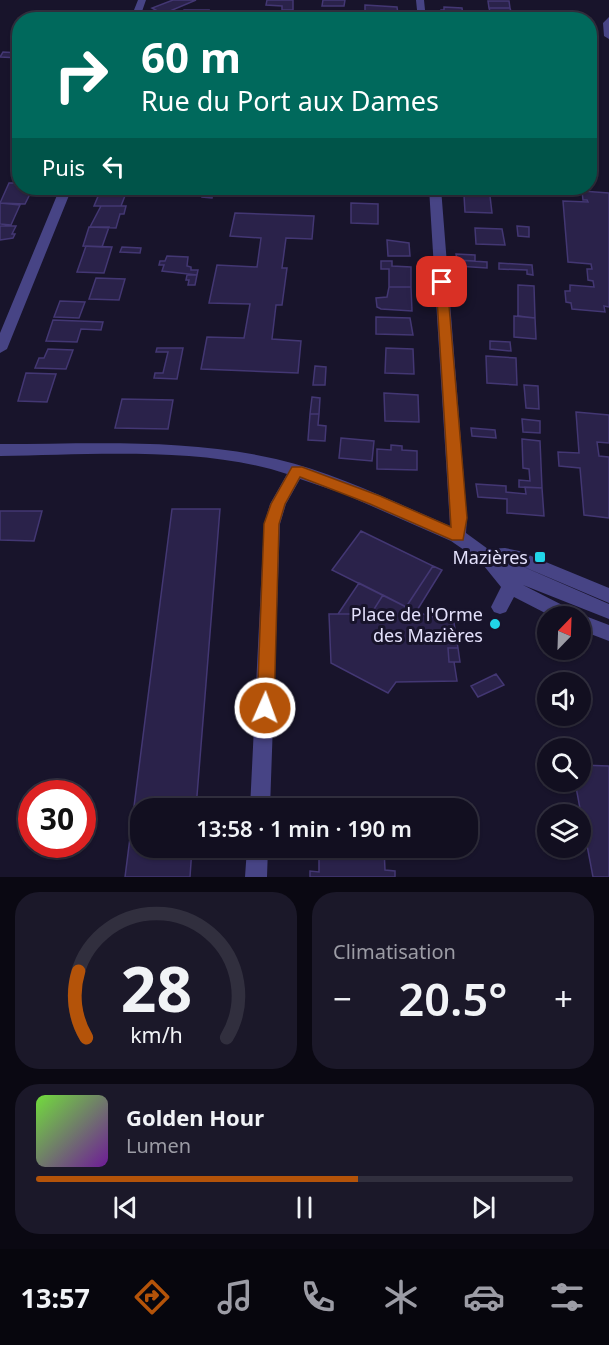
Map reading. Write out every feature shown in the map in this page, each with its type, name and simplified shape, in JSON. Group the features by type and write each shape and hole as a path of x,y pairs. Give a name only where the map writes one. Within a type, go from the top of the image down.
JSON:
{"street":[{"path":"609,20 607,23 609,36"},
{"path":"0,349 63,195"},
{"path":"436,195 459,518 458,536"},
{"path":"0,450 159,449 221,455 297,471 375,500 458,536 485,556 495,571 516,581 609,612"},
{"path":"260,798 272,524 278,504 297,471"},
{"path":"485,556 506,555 519,558 609,596"},
{"path":"500,607 503,597 516,581"},
{"path":"516,581 535,602 544,606"},
{"path":"591,626 609,633"},
{"path":"256,877 257,858"}],"building":[{"path":"173,0 196,0 168,12 159,12 152,8"},
{"path":"267,0 293,0 293,10 282,10 282,6 266,5"},
{"path":"323,0 345,0 344,6 322,6"},
{"path":"488,1 509,1 510,8 489,8"},
{"path":"365,5 397,7 398,12 365,12"},
{"path":"444,7 462,8 462,12 441,12"},
{"path":"489,8 510,8 511,12 490,12"},
{"path":"184,10 209,10 208,12 183,12"},
{"path":"3,52 12,53 12,58 0,57"},
{"path":"9,183 12,183 12,195 30,195 25,204 0,203"},
{"path":"609,193 609,307 604,306 605,312 572,309 571,303 566,302 565,291 570,291 570,285 594,287 593,281 588,280 587,269 592,269 591,264 568,262 563,201 588,202 583,200 582,195"},
{"path":"99,195 125,195 121,206 94,206"},
{"path":"202,195 213,195 212,198 202,197"},
{"path":"464,195 490,196 492,213 465,212"},
{"path":"0,203 20,205 11,225 0,224"},
{"path":"351,203 378,204 378,224 351,223"},
{"path":"101,206 126,206 124,214 120,214 116,228 90,227"},
{"path":"235,213 314,216 312,239 286,238 282,268 287,268 282,305 276,305 272,339 301,341 298,373 201,369 207,337 244,338 250,304 209,303 217,265 257,267 261,238 230,236"},
{"path":"0,226 16,226 12,234 15,234 13,238 0,240"},
{"path":"517,226 529,227 529,237 518,236"},
{"path":"89,227 109,227 102,247 83,246"},
{"path":"475,228 502,229 505,245 476,244"},
{"path":"387,240 409,243 410,256 388,256"},
{"path":"86,246 112,247 104,273 77,272"},
{"path":"122,247 141,248 140,253 120,252"},
{"path":"456,254 475,255 475,261 457,260"},
{"path":"167,256 188,257 187,266 191,267 191,270 198,270 197,275 162,271 164,265 159,265 160,261 165,261"},
{"path":"457,260 487,262 487,268 457,266"},
{"path":"381,261 392,261 392,266 411,267 411,287 389,287 389,269 381,269"},
{"path":"499,263 532,265 533,275 527,274 527,270 499,269"},
{"path":"187,275 197,275 195,285 188,285"},
{"path":"96,278 125,279 119,300 89,299"},
{"path":"518,285 534,286 535,318 518,316"},
{"path":"389,287 411,287 412,311 377,307 376,298 387,297"},
{"path":"60,301 85,302 79,318 54,317"},
{"path":"514,316 535,318 536,339 514,337"},
{"path":"376,317 410,318 413,335 376,334"},
{"path":"53,320 103,322 101,330 81,329 77,342 46,341"},
{"path":"490,341 510,342 511,351 490,349"},
{"path":"157,348 183,348 177,379 154,378 155,373 163,373 168,352 156,352"},
{"path":"386,348 413,349 414,374 385,373"},
{"path":"48,349 73,350 66,369 35,368 39,358 44,358"},
{"path":"486,356 516,358 517,385 487,383"},
{"path":"315,366 326,367 325,385 313,385"},
{"path":"26,373 56,374 47,402 18,401"},
{"path":"524,385 538,386 539,409 526,408"},
{"path":"384,393 418,395 419,422 385,421"},
{"path":"312,397 320,398 319,414 310,414"},
{"path":"122,399 173,400 168,429 115,428"},
{"path":"576,412 609,415 609,443 597,442 599,456 609,457 609,518 584,515 580,468 559,466 558,452 579,453"},
{"path":"310,414 319,414 318,425 326,426 325,441 308,440"},
{"path":"522,419 540,421 540,433 523,432"},
{"path":"471,428 495,430 496,438 472,436"},
{"path":"341,438 374,441 372,461 339,458"},
{"path":"522,439 540,441 542,488 519,487 519,480 530,481 529,469 523,468"},
{"path":"391,445 402,446 402,450 417,451 417,470 377,469 377,449 391,450"},
{"path":"476,484 506,486 506,492 526,494 525,487 542,488 544,516 507,513 507,499 478,497"},
{"path":"172,509 220,509 197,798 135,798"},
{"path":"0,511 42,511 34,541 0,540"},
{"path":"361,531 433,566 406,607 332,570"},
{"path":"433,566 442,570 416,612 406,607"},
{"path":"359,583 383,595 371,614 338,614"},
{"path":"383,595 416,612 454,623 458,648 448,648 449,662 454,662 457,681 396,682 388,693 331,663 329,614 371,614"},
{"path":"448,648 458,648 460,662 449,662"},
{"path":"496,674 504,685 478,697 471,686"},
{"path":"591,765 609,766 609,877 593,877 589,858 591,804 579,804 577,792 591,792"},
{"path":"130,838 130,858 191,858 190,877 125,877"},
{"path":"319,858 384,858 385,870 395,871 395,877 310,877 310,871 319,872"}],"place":[{"name":"Mazières","path":"540,557"},
{"name":"Place de l'Orme des Mazières","path":"495,624"}],"route":[{"path":"265,708 272,524 278,504 297,471 375,500 458,536 459,518 442,282"}]}
